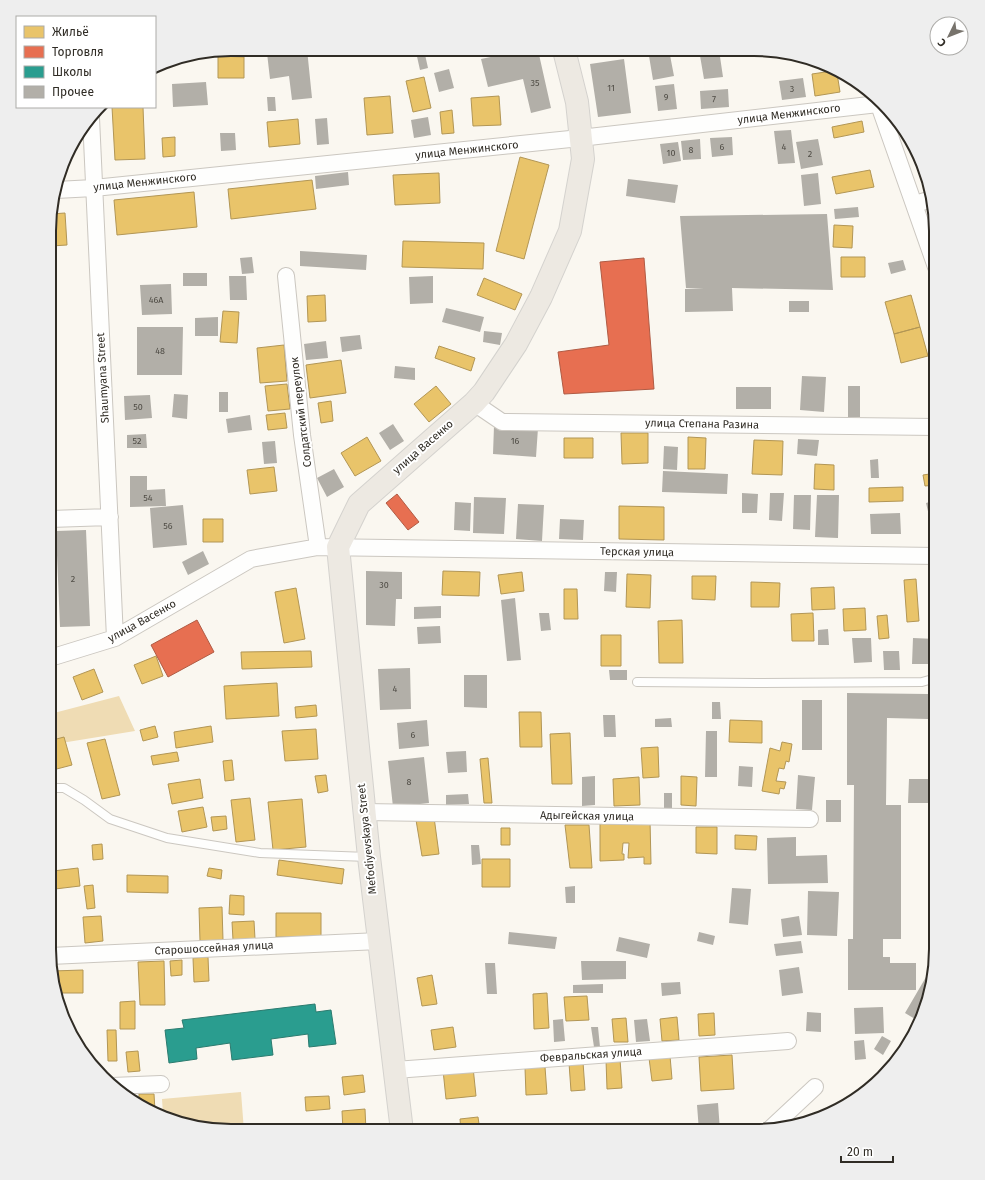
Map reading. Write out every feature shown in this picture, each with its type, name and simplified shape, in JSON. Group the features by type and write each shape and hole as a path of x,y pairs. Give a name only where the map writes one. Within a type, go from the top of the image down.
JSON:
{"main road":[{"name":"улица Васенко","path":"328,547 359,504 474,403 484,392 516,344 541,297 570,231 583,159 577,102 566,56"},
{"name":"Mefodiyevskaya Street","path":"328,547 364,812 401,1124"}],"street":[{"name":"улица Менжинского","path":"61,190 94,188 580,138 875,104"},
{"path":"880,109 929,246"},
{"name":"Shaumyana Street","path":"91,125 115,638"},
{"path":"915,204 927,201"},
{"name":"Солдатский переулок","path":"286,276 302,435 328,547"},
{"name":"улица Степана Разина","path":"474,403 502,422 929,427"},
{"path":"56,519 110,517"},
{"name":"Терская улица","path":"328,547 929,556"},
{"name":"улица Васенко","path":"56,656 115,638 251,559 328,547"},
{"name":"Адыгейская улица","path":"364,812 810,819"},
{"name":"Старошоссейная улица","path":"56,956 379,941"},
{"name":"Февральская улица","path":"395,1070 788,1041"},
{"path":"121,1086 161,1084"},
{"path":"776,1123 815,1087"}],"lane":[{"path":"637,682 922,682 929,680"},
{"path":"56,788 64,788 84,800 110,819 167,838 260,853 369,857"}],"shaded area":[{"path":"119,696 135,731 56,744 56,712"},
{"path":"241,1092 243,1124 208,1123 174,1115 163,1110 162,1099"}],"building: Жильё":[{"path":"218,56 244,57 244,78 218,78"},
{"path":"827,72 838,77 840,92 815,96 812,74"},
{"path":"424,77 431,108 413,112 406,81"},
{"path":"390,96 393,133 367,135 364,98"},
{"path":"499,96 501,125 473,126 471,98"},
{"path":"112,108 143,108 145,159 115,160"},
{"path":"452,110 454,133 442,134 440,112"},
{"path":"298,119 300,144 269,147 267,122"},
{"path":"862,121 864,132 834,138 832,127"},
{"path":"175,137 175,156 163,157 162,138"},
{"path":"520,157 549,165 524,259 496,251"},
{"path":"870,170 874,187 836,194 832,177"},
{"path":"439,173 440,203 395,205 393,175"},
{"path":"312,180 316,209 231,219 228,189"},
{"path":"194,192 197,227 117,235 114,200"},
{"path":"65,213 67,245 56,246 56,214"},
{"path":"834,225 853,226 852,248 833,247"},
{"path":"403,241 484,243 483,269 402,267"},
{"path":"841,257 865,257 865,277 841,277"},
{"path":"484,278 522,294 515,310 477,295"},
{"path":"325,295 326,321 308,322 307,296"},
{"path":"911,295 920,327 894,334 885,302"},
{"path":"223,311 239,312 237,343 220,342"},
{"path":"920,327 928,356 901,363 894,334"},
{"path":"284,345 287,381 260,383 257,348"},
{"path":"439,346 475,358 471,371 435,358"},
{"path":"341,360 346,393 310,398 306,365"},
{"path":"287,384 290,409 268,411 265,386"},
{"path":"436,386 451,404 429,422 414,404"},
{"path":"331,401 333,421 321,423 318,403"},
{"path":"285,413 287,428 268,430 266,415"},
{"path":"621,433 648,433 648,463 622,464"},
{"path":"367,437 381,461 355,476 341,453"},
{"path":"688,437 706,438 705,469 688,469"},
{"path":"564,438 593,438 593,458 564,458"},
{"path":"754,440 783,441 782,475 752,474"},
{"path":"815,464 834,465 834,490 814,489"},
{"path":"274,467 277,491 250,494 247,470"},
{"path":"929,474 929,486 925,486 923,475"},
{"path":"903,487 903,501 869,502 869,488"},
{"path":"619,506 664,507 664,540 619,539"},
{"path":"203,519 223,519 223,542 203,542"},
{"path":"443,571 480,572 479,596 442,595"},
{"path":"522,572 524,591 501,594 498,575"},
{"path":"627,574 651,575 650,608 626,607"},
{"path":"692,576 716,576 715,600 692,599"},
{"path":"916,579 919,621 907,622 904,580"},
{"path":"751,582 780,583 779,607 751,607"},
{"path":"834,587 835,609 812,610 811,588"},
{"path":"296,588 305,639 284,643 275,592"},
{"path":"564,589 577,589 578,619 564,619"},
{"path":"865,608 866,630 844,631 843,609"},
{"path":"813,613 814,641 792,641 791,614"},
{"path":"887,615 889,638 879,639 877,616"},
{"path":"682,620 683,663 659,663 658,621"},
{"path":"601,635 621,635 621,666 601,666"},
{"path":"311,651 312,667 242,669 241,652"},
{"path":"156,656 163,676 142,684 134,665"},
{"path":"94,669 103,692 82,700 73,677"},
{"path":"277,683 279,716 226,719 224,686"},
{"path":"316,705 317,716 296,718 295,707"},
{"path":"519,712 541,712 542,747 520,747"},
{"path":"730,720 762,721 762,743 729,742"},
{"path":"155,726 158,737 143,741 140,730"},
{"path":"211,726 213,742 176,748 174,732"},
{"path":"316,729 318,759 285,761 282,731"},
{"path":"570,733 572,784 552,784 550,734"},
{"path":"64,737 72,765 56,769 56,739"},
{"path":"105,739 120,795 102,799 87,743"},
{"path":"782,742 792,744 789,762 786,761 784,769 779,768 776,781 786,782 784,789 780,788 779,794 762,791 770,748 780,751"},
{"path":"658,747 659,777 643,778 641,748"},
{"path":"177,752 179,761 153,765 151,756"},
{"path":"488,758 492,803 484,803 480,759"},
{"path":"232,760 234,780 225,781 223,761"},
{"path":"326,775 328,791 318,793 315,776"},
{"path":"681,776 697,777 696,806 681,805"},
{"path":"639,777 640,805 614,806 613,779"},
{"path":"200,779 203,798 172,804 168,784"},
{"path":"250,798 255,840 236,842 231,800"},
{"path":"302,799 306,847 273,850 268,802"},
{"path":"203,807 207,827 182,832 178,811"},
{"path":"226,816 227,829 213,831 211,817"},
{"path":"434,817 439,854 422,856 416,820"},
{"path":"600,820 650,820 651,864 644,864 644,857 628,858 629,843 623,843 622,854 624,854 624,860 600,861"},
{"path":"565,825 589,825 592,868 570,868"},
{"path":"696,827 717,827 717,854 696,853"},
{"path":"501,828 510,828 510,845 501,845"},
{"path":"735,835 757,836 756,850 735,849"},
{"path":"102,844 103,859 93,860 92,845"},
{"path":"482,859 510,859 510,887 482,887"},
{"path":"279,860 344,869 342,884 277,875"},
{"path":"78,868 80,886 56,889 56,871"},
{"path":"209,868 222,870 221,879 207,876"},
{"path":"127,875 168,876 168,893 127,892"},
{"path":"93,885 95,908 87,909 84,886"},
{"path":"230,895 244,896 244,915 229,914"},
{"path":"222,907 223,940 200,941 199,908"},
{"path":"276,913 321,913 321,936 276,937"},
{"path":"101,916 103,941 85,943 83,917"},
{"path":"254,921 255,939 233,940 232,922"},
{"path":"208,957 209,981 194,982 193,958"},
{"path":"182,960 182,975 171,976 170,961"},
{"path":"164,961 165,1005 140,1005 138,962"},
{"path":"83,970 83,993 62,993 57,971"},
{"path":"432,975 437,1004 422,1006 417,978"},
{"path":"547,993 549,1028 534,1029 533,994"},
{"path":"587,996 589,1020 566,1021 564,997"},
{"path":"135,1001 135,1029 120,1029 120,1002"},
{"path":"714,1013 715,1035 699,1036 698,1014"},
{"path":"677,1017 679,1040 662,1041 660,1019"},
{"path":"626,1018 628,1042 614,1042 612,1019"},
{"path":"453,1027 456,1047 434,1050 431,1030"},
{"path":"107,1030 116,1030 117,1061 108,1061"},
{"path":"138,1051 140,1071 128,1072 126,1052"},
{"path":"732,1055 734,1089 701,1091 699,1057"},
{"path":"670,1056 672,1079 652,1081 649,1058"},
{"path":"620,1059 622,1088 607,1089 606,1060"},
{"path":"583,1062 585,1090 571,1091 569,1063"},
{"path":"473,1067 476,1096 446,1099 443,1070"},
{"path":"545,1067 547,1094 526,1095 525,1068"},
{"path":"363,1075 365,1092 344,1095 342,1077"},
{"path":"139,1094 154,1094 155,1107 143,1101 139,1098"},
{"path":"329,1096 330,1109 306,1111 305,1097"},
{"path":"365,1109 366,1124 343,1124 342,1111"},
{"path":"478,1117 479,1124 460,1124 460,1119"}],"building: Торговля":[{"path":"644,258 654,389 564,394 558,352 609,345 600,262"},
{"path":"397,494 419,522 408,530 386,503"},
{"path":"197,620 214,652 168,677 151,645"}],"building: Школы":[{"path":"315,1004 316,1012 331,1010 336,1044 309,1047 308,1034 271,1039 273,1055 232,1060 230,1043 196,1048 197,1059 169,1063 165,1030 184,1028 182,1020"}],"building: Прочее":[{"path":"267,56 308,56 312,98 292,100 289,76 270,79"},
{"path":"417,56 425,56 428,68 420,70"},
{"path":"495,56 539,56 551,108 531,113 523,79 488,87 481,59"},
{"path":"649,56 670,56 674,76 653,80"},
{"path":"700,56 720,56 723,77 704,79"},
{"path":"624,59 631,113 598,117 590,64"},
{"path":"449,69 454,88 439,92 434,73"},
{"path":"803,78 806,97 782,100 779,81"},
{"path":"206,82 208,105 173,107 172,84"},
{"path":"674,84 677,109 658,111 655,86"},
{"path":"728,89 729,107 701,109 700,91"},
{"path":"267,97 275,97 276,111 268,111"},
{"path":"428,117 431,135 414,138 411,120"},
{"path":"327,118 329,144 317,145 315,119"},
{"path":"791,130 795,163 778,164 774,131"},
{"path":"220,133 235,133 236,150 221,151"},
{"path":"732,137 733,155 712,157 710,138"},
{"path":"700,139 701,159 683,160 681,141"},
{"path":"818,139 823,165 801,169 796,142"},
{"path":"678,142 681,161 663,164 660,144"},
{"path":"348,172 349,185 316,189 315,176"},
{"path":"818,173 821,204 804,206 801,175"},
{"path":"628,179 678,185 675,203 626,196"},
{"path":"858,207 859,217 835,219 834,209"},
{"path":"827,214 833,290 732,288 733,311 685,312 685,289 704,288 686,288 680,216"},
{"path":"300,251 367,255 366,270 300,266"},
{"path":"252,257 254,273 242,274 240,258"},
{"path":"903,260 906,270 891,274 888,263"},
{"path":"183,273 207,273 207,286 183,286"},
{"path":"229,276 246,276 247,300 230,300"},
{"path":"433,276 433,303 410,304 409,277"},
{"path":"171,284 172,314 142,315 140,285"},
{"path":"789,301 809,301 809,312 789,312"},
{"path":"446,308 484,317 480,332 442,322"},
{"path":"218,317 218,336 195,336 195,318"},
{"path":"137,327 183,327 182,375 137,375"},
{"path":"484,331 502,333 500,345 483,342"},
{"path":"360,335 362,349 342,352 340,337"},
{"path":"326,341 328,358 306,360 304,344"},
{"path":"395,366 415,368 415,380 394,378"},
{"path":"802,376 826,377 824,412 800,410"},
{"path":"848,386 860,386 860,417 848,417"},
{"path":"736,387 771,387 771,409 736,409"},
{"path":"219,392 228,392 228,412 219,412"},
{"path":"174,394 188,395 187,419 172,417"},
{"path":"150,395 152,418 125,420 124,396"},
{"path":"250,415 252,430 228,433 226,419"},
{"path":"393,424 404,441 390,450 379,433"},
{"path":"494,426 538,428 536,457 493,454"},
{"path":"146,434 147,448 127,448 127,435"},
{"path":"798,439 819,440 817,456 797,454"},
{"path":"275,441 277,463 264,464 262,442"},
{"path":"664,446 678,447 677,470 663,469"},
{"path":"878,459 879,478 871,478 870,460"},
{"path":"334,469 344,487 327,497 317,478"},
{"path":"663,471 728,474 727,494 662,492"},
{"path":"130,476 147,476 147,490 165,489 166,506 130,507"},
{"path":"742,493 758,494 757,513 742,513"},
{"path":"770,493 784,493 782,521 769,520"},
{"path":"794,495 811,495 810,530 793,529"},
{"path":"817,495 839,495 838,538 815,537"},
{"path":"474,497 506,498 504,534 473,533"},
{"path":"455,502 471,503 470,531 454,530"},
{"path":"929,502 929,516 926,503"},
{"path":"518,504 544,505 542,541 516,539"},
{"path":"183,505 187,545 153,548 150,508"},
{"path":"900,513 901,534 871,534 870,514"},
{"path":"560,519 584,520 583,540 559,539"},
{"path":"86,530 90,626 60,627 56,531"},
{"path":"203,551 209,564 188,575 182,562"},
{"path":"366,571 402,572 402,599 396,599 395,626 366,625"},
{"path":"605,572 617,572 616,592 604,591"},
{"path":"515,598 521,660 507,661 501,600"},
{"path":"441,606 441,618 414,619 414,607"},
{"path":"539,613 549,613 551,630 541,631"},
{"path":"440,626 441,643 418,644 417,627"},
{"path":"828,629 829,645 818,645 818,630"},
{"path":"852,638 871,638 872,662 854,663"},
{"path":"913,638 929,639 929,664 912,664"},
{"path":"883,651 899,651 900,670 884,670"},
{"path":"410,668 411,709 380,710 378,669"},
{"path":"609,670 627,670 627,680 610,680"},
{"path":"464,675 487,675 487,708 464,707"},
{"path":"847,693 928,694 928,719 887,718 886,805 901,805 901,939 883,939 883,957 890,957 890,963 916,963 916,990 848,990 848,939 853,939 854,785 847,785"},
{"path":"802,700 822,700 822,750 802,750"},
{"path":"712,702 720,702 721,719 712,719"},
{"path":"603,715 615,715 616,737 604,737"},
{"path":"671,718 672,727 655,727 655,719"},
{"path":"427,720 429,746 399,749 397,723"},
{"path":"706,731 717,731 717,777 705,777"},
{"path":"466,751 467,772 448,773 446,752"},
{"path":"424,757 429,803 393,807 388,761"},
{"path":"739,766 753,767 752,787 738,786"},
{"path":"798,775 815,777 812,810 796,809"},
{"path":"595,776 595,805 582,806 582,777"},
{"path":"909,779 929,779 929,803 908,803"},
{"path":"664,793 672,793 672,808 664,808"},
{"path":"468,794 469,804 446,805 446,795"},
{"path":"826,800 841,800 841,822 826,822"},
{"path":"796,837 796,856 827,855 828,883 768,884 767,838"},
{"path":"471,845 479,845 481,864 472,865"},
{"path":"575,886 575,903 566,903 565,887"},
{"path":"732,888 751,889 748,925 729,923"},
{"path":"808,891 839,892 837,936 807,935"},
{"path":"799,916 802,935 783,937 781,919"},
{"path":"509,932 557,937 555,949 508,944"},
{"path":"699,932 715,936 713,945 697,941"},
{"path":"619,937 650,944 647,958 616,951"},
{"path":"801,941 803,953 776,956 774,944"},
{"path":"581,961 626,961 626,979 582,980"},
{"path":"485,963 495,963 497,994 487,994"},
{"path":"799,967 803,993 782,996 779,970"},
{"path":"926,977 923,995 915,1019 905,1013"},
{"path":"680,982 681,994 662,996 661,983"},
{"path":"603,984 603,993 573,993 573,985"},
{"path":"883,1007 884,1033 855,1034 854,1008"},
{"path":"807,1012 821,1013 821,1032 806,1031"},
{"path":"563,1019 565,1041 554,1042 553,1020"},
{"path":"647,1019 650,1041 636,1042 634,1020"},
{"path":"591,1027 598,1027 600,1047 594,1047"},
{"path":"882,1036 891,1041 883,1055 874,1049"},
{"path":"864,1040 866,1059 855,1060 854,1041"},
{"path":"718,1103 720,1124 698,1124 697,1105"}]}
